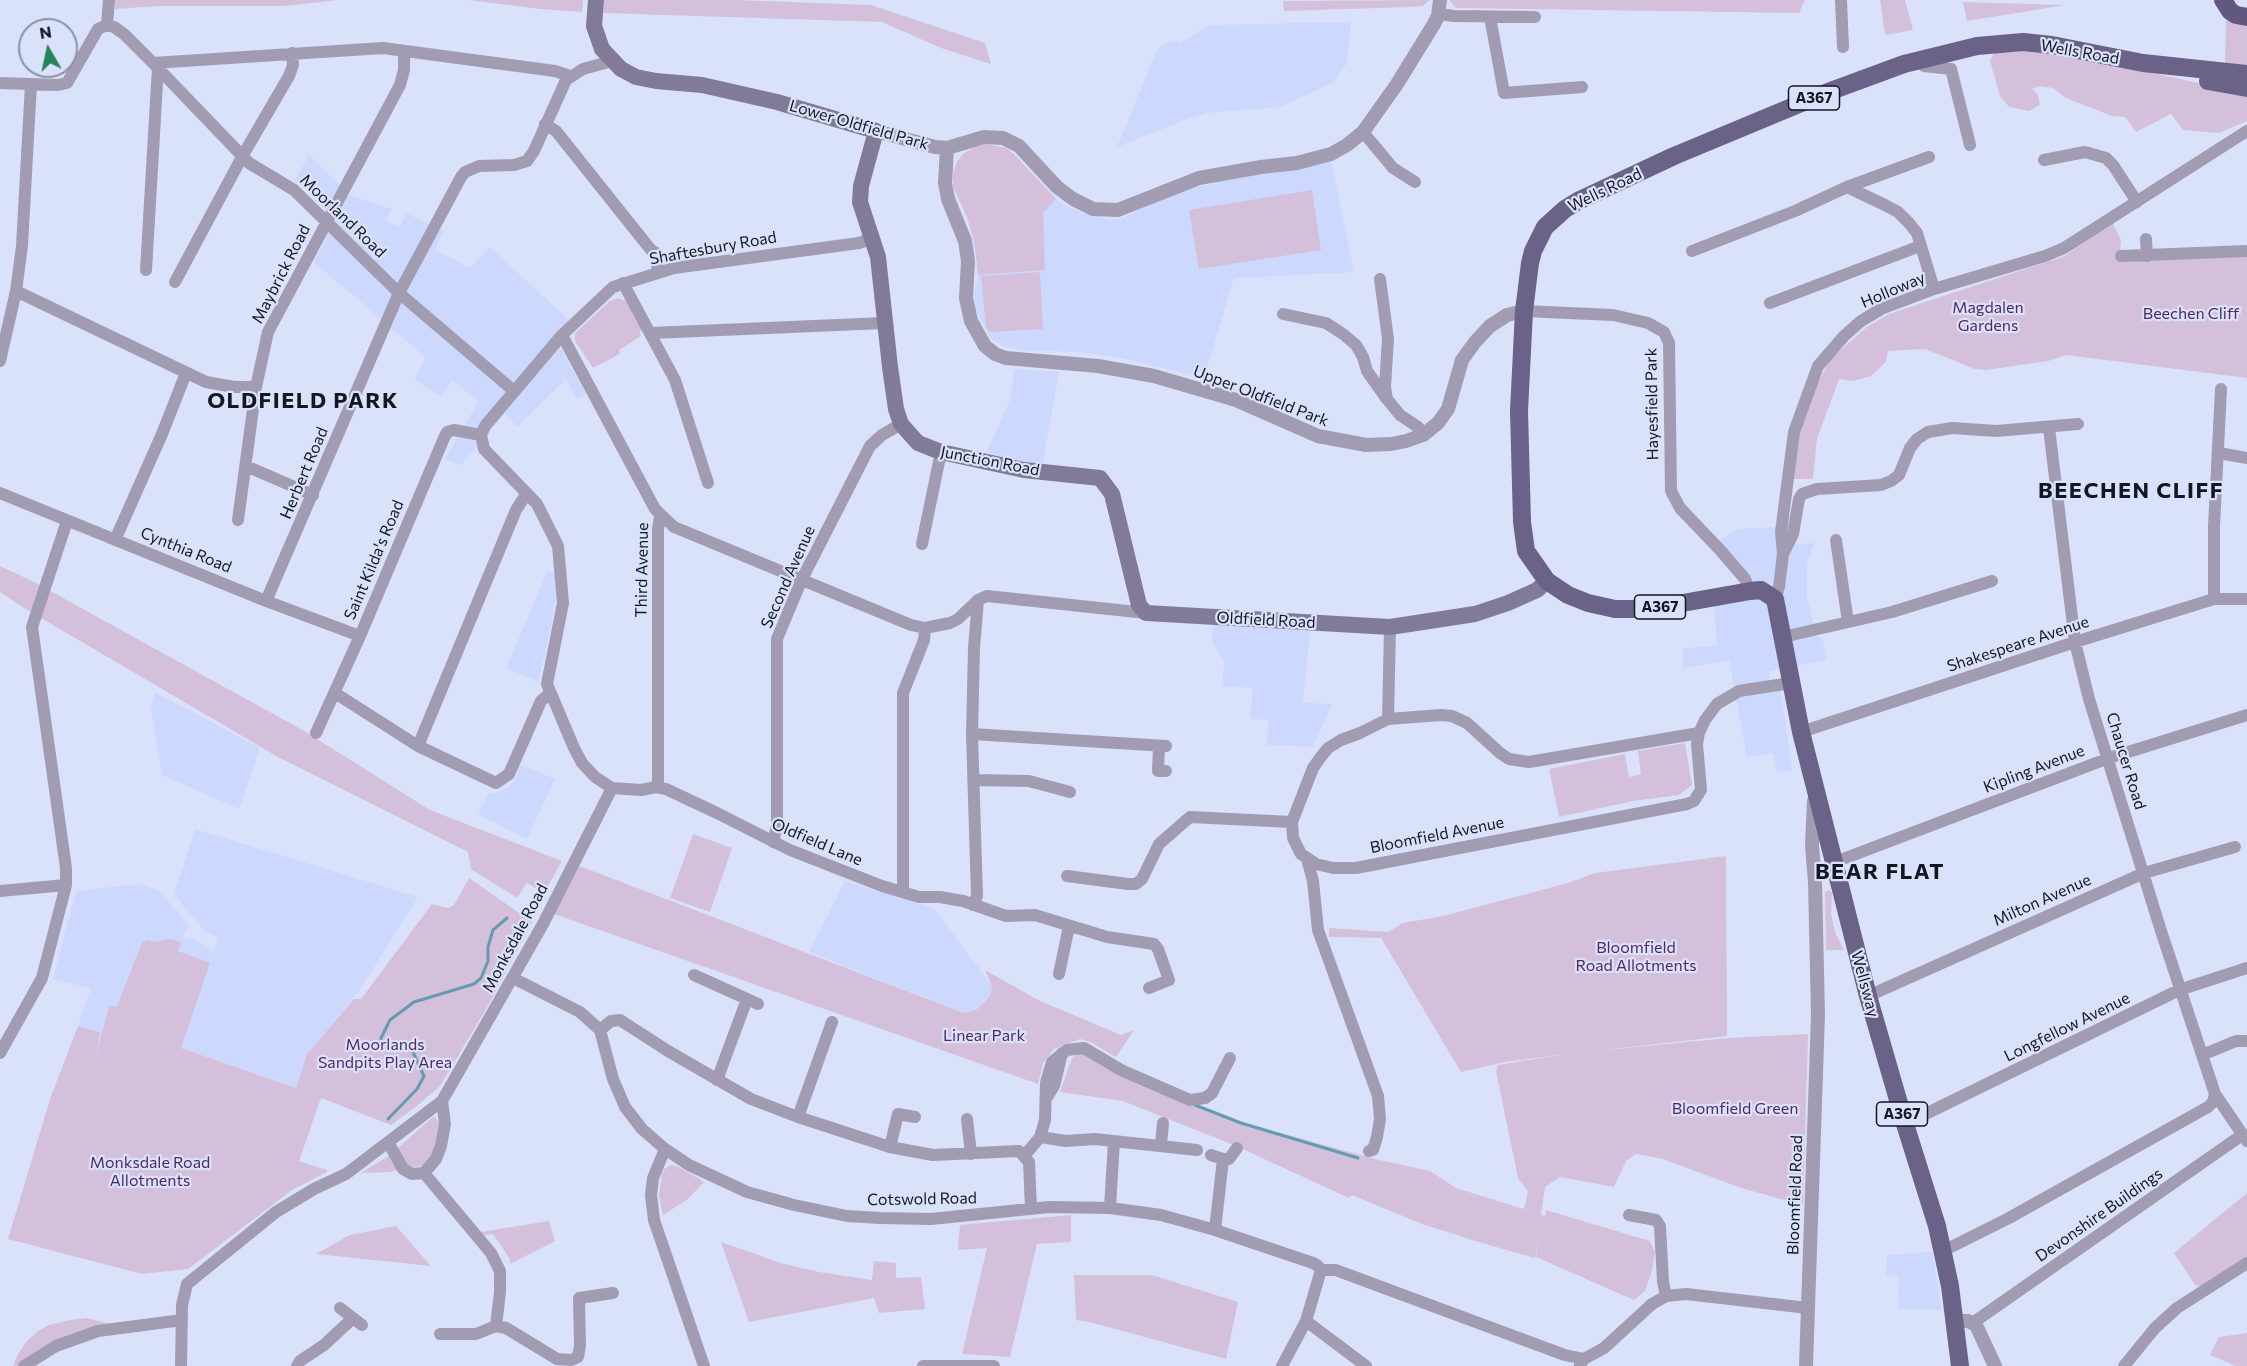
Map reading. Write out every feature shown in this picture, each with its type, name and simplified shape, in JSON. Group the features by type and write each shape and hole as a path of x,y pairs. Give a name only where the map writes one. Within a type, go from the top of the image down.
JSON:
{"highway":[{"path":"2223,0 2230,11 2247,17"}],"main road":[{"path":"596,0 594,26 596,36 602,49 612,61"},
{"name":"Wells Road","path":"1775,599 1761,590 1649,609 1615,609 1588,603 1568,595 1547,581 1526,551 1522,522 1519,411 1524,311 1533,251 1545,227 1564,209 1674,156 1743,127 1896,67 1977,46 2023,42 2143,63 2247,74"},
{"name":"Lower Oldfield Park","path":"612,61 636,77 713,88 777,102 876,131"},
{"name":"Wells Road","path":"2143,63 2186,77 2247,88"},
{"path":"876,131 861,186 860,201 878,257 884,324 894,395 901,424"},
{"name":"Junction Road","path":"901,424 918,443 941,453 1024,470 1100,478 1112,494 1139,605 1146,613"},
{"name":"Oldfield Road","path":"1146,613 1390,627 1474,614 1508,603 1537,590 1547,581"},
{"name":"Wellsway","path":"1775,599 1801,732 1868,996 1905,1125 1938,1226 1955,1321 1960,1366"}],"street":[{"path":"1841,0 1843,47"},
{"path":"0,83 67,83 98,29 107,25 109,2"},
{"path":"1439,10 1454,16 1535,16"},
{"name":"Lower Oldfield Park","path":"876,131 935,147 947,148 984,137 1003,138 1019,146 1057,187 1073,199 1094,209 1105,211 1128,207 1199,178 1317,159 1347,145 1363,132 1397,84 1439,10"},
{"path":"1491,16 1504,93 1582,87"},
{"name":"Moorland Road","path":"107,25 124,34 255,167 288,184 399,293 514,391"},
{"path":"146,270 156,65 292,53 383,48 555,71 570,76"},
{"name":"Maybrick Road","path":"238,520 256,387 268,332 400,85 404,70 404,51"},
{"path":"175,282 243,155 292,71 292,53"},
{"path":"1921,60 1924,66 1951,69 1970,145"},
{"path":"612,61 582,69 570,76 559,92 545,124 556,131 656,253 658,273"},
{"path":"0,361 16,291 22,246 31,84"},
{"name":"Herbert Road","path":"266,601 399,293 461,177 465,172 479,166 521,164 534,151 545,124"},
{"name":"Holloway","path":"1783,554 1781,532 1794,432 1818,366 1844,336 1861,321 1881,309 1934,289 2045,256 2064,248 2247,131"},
{"path":"1363,132 1393,168 1416,182"},
{"name":"Upper Oldfield Park","path":"947,148 945,183 948,199 965,241 968,261 967,310 980,340 995,354 1020,361 1098,366 1154,376 1236,400 1318,436 1366,445 1391,444 1423,435 1438,423 1448,409 1462,360 1475,342 1490,326 1507,315 1524,311"},
{"path":"2044,160 2074,153 2096,154 2106,158 2137,202"},
{"path":"1692,251 1795,211 1847,187 1929,157"},
{"path":"1847,187 1898,212 1913,228 1934,289"},
{"name":"Shaftesbury Road","path":"481,435 485,426 562,335 605,293 623,283 690,266 859,243 873,238"},
{"path":"2146,239 2146,256"},
{"path":"1770,303 1920,246"},
{"path":"2121,256 2247,251"},
{"path":"1381,278 1388,339 1385,387 1387,399"},
{"path":"623,283 679,390 708,483"},
{"path":"16,291 186,373 220,386 256,387"},
{"name":"Hayesfield Park","path":"1524,311 1613,315 1648,323 1664,332 1669,343 1671,490 1680,508 1745,579 1750,591"},
{"path":"1282,314 1326,323 1356,345 1367,371 1392,407 1418,427 1423,435"},
{"path":"651,333 884,324"},
{"name":"Third Avenue","path":"562,335 660,516 658,529 658,781 653,788"},
{"path":"115,540 186,373"},
{"path":"2214,599 2214,526 2222,389"},
{"name":"Second Avenue","path":"773,842 777,826 777,639 802,579 870,446 882,435 901,424"},
{"path":"1775,599 1779,587 1783,554 1793,534 1799,499 1802,494 1817,489 1881,485 1891,481 1899,475 1917,439 1928,432 1952,428 1988,431 2078,424"},
{"name":"Chaucer Road","path":"2049,428 2075,642 2089,699 2179,990 2215,1094 2245,1138"},
{"name":"Saint Kilda's Road","path":"316,733 447,432 454,430 481,435"},
{"path":"481,435 484,449 543,513 558,546 563,603 546,677 550,693 582,763 595,777 612,788"},
{"path":"922,544 941,453"},
{"path":"2219,453 2247,458"},
{"path":"246,466 313,495"},
{"name":"Cynthia Road","path":"0,493 266,601 360,636"},
{"path":"418,746 516,510 527,493"},
{"path":"660,516 674,527 912,625 925,628 942,626 958,619 978,600"},
{"path":"0,1053 39,985 66,885 66,868 32,627 67,521"},
{"path":"1836,540 1848,622"},
{"path":"1783,637 1892,612 1992,581"},
{"name":"Oldfield Road","path":"978,600 993,596 1146,613"},
{"name":"Shakespeare Avenue","path":"1801,732 2214,599 2247,599"},
{"path":"973,905 977,896 972,734 974,648 978,600"},
{"path":"1388,719 1390,627"},
{"path":"903,892 903,693 924,639 925,628"},
{"path":"1369,1152 1373,1150 1380,1119 1378,1096 1318,930 1313,881 1307,859 1295,845 1292,822 1313,768 1328,748 1388,719 1442,715 1452,716 1467,723 1509,759 1529,762 1699,733 1717,704 1739,691 1791,683"},
{"path":"335,693 418,746 492,782 500,782 509,774 541,701 550,693"},
{"name":"Kipling Avenue","path":"1835,862 2109,758 2247,715"},
{"name":"Bloomfield Avenue","path":"1307,859 1333,868 1356,867 1687,804 1694,801 1701,790 1697,744 1699,733"},
{"path":"972,734 1163,746 1158,771 1166,771"},
{"path":"974,780 1029,781 1070,791"},
{"name":"Oldfield Lane","path":"612,788 666,789 773,842 882,886 928,898 951,898 1000,912 1006,916 1035,915 1069,926"},
{"name":"Monksdale Road","path":"181,1366 184,1292 187,1284 276,1212 314,1189 345,1174 442,1101 513,978 612,788"},
{"name":"Bloomfield Road","path":"1806,1366 1818,1015 1812,846 1815,790"},
{"path":"1067,876 1136,884 1142,879 1159,844 1190,818 1292,822"},
{"name":"Milton Avenue","path":"1868,996 2144,873 2235,847"},
{"path":"1815,882 1819,873 1835,862"},
{"path":"0,891 66,885"},
{"path":"1059,974 1069,926 1107,937 1154,944 1158,949 1168,980 1149,988"},
{"name":"Longfellow Avenue","path":"1905,1125 2179,990 2247,968"},
{"path":"694,975 753,1001 717,1080"},
{"path":"513,978 580,1012 600,1030 611,1021 620,1020 751,1099 798,1117 890,1147 933,1155 1019,1151 1025,1155 1031,1172 1031,1209"},
{"path":"798,1117 832,1022"},
{"name":"Cotswold Road","path":"600,1030 613,1079 625,1107 642,1129 665,1149 689,1165 747,1192 846,1216 931,1219 1050,1207 1110,1208 1161,1215 1215,1230 1313,1263 1321,1270 1336,1270 1582,1362"},
{"path":"2202,1055 2236,1041 2247,1041"},
{"path":"1025,1155 1040,1137 1045,1120 1046,1083 1052,1062 1062,1053 1074,1048 1084,1048 1121,1070 1190,1100 1205,1098 1212,1093 1230,1058"},
{"name":"Devonshire Buildings","path":"1943,1251 2008,1218 2208,1107 2213,1102 2215,1094"},
{"path":"388,1142 403,1169 412,1174 424,1173 436,1159 441,1146 445,1124 442,1101"},
{"path":"890,1147 898,1114 915,1117"},
{"path":"967,1119 971,1154"},
{"path":"1161,1145 1163,1123"},
{"path":"1040,1137 1066,1141 1095,1139 1197,1150"},
{"name":"Devonshire Buildings","path":"1974,1322 2245,1138"},
{"path":"1110,1208 1114,1141"},
{"path":"1215,1230 1217,1157 1229,1159 1237,1148"},
{"path":"665,1149 653,1178 651,1195 654,1220 704,1366"},
{"path":"424,1173 491,1253 500,1271 496,1326"},
{"path":"1629,1215 1656,1220 1660,1226 1666,1296"},
{"path":"2124,1366 2155,1328 2177,1308 2247,1263"},
{"path":"1282,1366 1306,1321 1321,1270"},
{"path":"440,1334 476,1335 496,1326 506,1328 557,1359 571,1360 578,1357 580,1346 579,1298 612,1293"},
{"path":"1582,1362 1604,1348 1652,1304 1666,1296 1686,1294 1808,1308"},
{"path":"297,1366 300,1361 357,1322 340,1308"},
{"path":"24,1366 56,1346 75,1338 121,1327 182,1320"},
{"path":"1306,1321 1366,1366"},
{"path":"1955,1321 1974,1322 1995,1366"},
{"path":"923,1366 994,1366"}],"shaded area":[{"path":"1351,22 1347,63 1334,82 1281,107 1207,113 1117,147 1157,49 1169,41 1170,43 1176,40 1180,43 1209,25"},
{"path":"987,144 1006,148 1014,154 1049,193 1063,204 1081,213 1107,219 1120,219 1191,188 1271,171 1324,163 1331,159 1354,272 1234,278 1204,378 1117,357 1076,352 1019,350 1003,346 991,339 974,308 974,293 978,279 977,259 967,217 953,187 953,173 963,154 975,147"},
{"path":"309,155 351,196 392,209 386,221 400,227 406,213 443,231 435,250 470,268 490,247 569,320 554,336 586,394 577,399 566,379 517,427 505,413 461,465 445,459 478,402 452,380 441,397 415,380 425,357 314,262 337,217 295,180"},
{"path":"1014,369 1059,372 1042,467 986,453 1010,400"},
{"path":"1776,527 1777,545 1814,543 1807,564 1807,598 1817,637 1822,637 1827,660 1769,671 1769,691 1781,691 1792,770 1777,773 1773,753 1747,757 1729,660 1683,668 1683,648 1717,646 1714,604 1754,599 1720,541 1737,529"},
{"path":"547,572 555,573 556,598 538,682 506,668"},
{"path":"1213,625 1310,631 1303,703 1332,704 1313,747 1267,745 1268,720 1251,719 1252,688 1222,686 1224,663 1212,641"},
{"path":"155,692 260,748 239,809 162,775 151,707"},
{"path":"521,765 555,779 527,839 478,814 489,793 509,787 515,780"},
{"path":"195,829 418,897 358,993 307,1055 296,1088 147,1036 91,1075 100,1032 78,1026 91,988 53,979 76,891 139,884 158,890 189,925 183,937 197,940 214,952 218,938 205,932 174,894"},
{"path":"845,881 935,909 992,986 990,995 976,1010 964,1013 809,952"},
{"path":"1932,1252 1942,1310 1898,1309 1899,1276 1886,1275 1887,1255"}],"green space":[{"path":"115,0 338,0 285,6 158,6 115,9"},
{"path":"469,0 583,0 582,12"},
{"path":"604,0 737,0 871,5 985,43 991,64 941,48 882,22 603,13"},
{"path":"1430,0 1423,6 1410,7 1284,11 1283,1"},
{"path":"1449,0 1805,0 1799,13 1456,8"},
{"path":"1880,0 1905,0 1913,30 1885,35"},
{"path":"1963,2 2066,5 1967,21"},
{"path":"2226,18 2247,25 2247,69 2225,66"},
{"path":"2011,48 2046,52 2149,72 2247,94 2247,121 2219,133 2183,130 2171,114 2136,132 2125,117 2112,116 2066,98 2053,88 2040,86 2032,89 2038,95 2040,105 2029,111 2009,107 2000,96 1990,61 1995,51"},
{"path":"987,144 1006,148 1014,154 1056,199 1043,213 1045,270 978,275 974,240 967,217 953,187 953,173 963,154 975,147"},
{"path":"1312,190 1321,250 1199,269 1189,210"},
{"name":"Beechen Cliff","path":"2112,222 2121,240 2119,261 2247,255 2247,378 2066,355 2048,361 1986,370 1975,369 1925,349 1888,351 1886,362 1871,376 1853,381 1839,379 1817,439 1813,479 1792,479 1796,435 1816,387 1830,359 1867,327 1889,314 2065,256"},
{"path":"1040,272 1043,329 990,332 986,327 981,276"},
{"path":"618,298 626,301 642,330 639,332 641,336 619,350 620,354 593,368 575,341 575,333 610,301"},
{"path":"0,566 34,582 306,732 430,810 562,861 544,893 527,883 517,898 471,869 468,852 278,757 24,608 0,592"},
{"path":"1685,743 1692,785 1679,795 1633,801 1559,817 1549,769 1625,754 1629,777 1641,774 1638,751"},
{"path":"693,834 732,848 710,912 670,898"},
{"path":"1726,856 1727,1036 1595,1051 1728,1038 1808,1034 1803,1205 1741,1188 1663,1159 1636,1154 1626,1161 1614,1187 1560,1177 1545,1187 1541,1215 1545,1216 1546,1210 1650,1241 1655,1252 1652,1271 1645,1291 1634,1300 1536,1257 1540,1236 1535,1258 1482,1243 1422,1224 1352,1195 1349,1198 1236,1146 1123,1101 1060,1092 1072,1058 1083,1050 1151,1089 1233,1120 1375,1159 1430,1171 1456,1188 1524,1209 1528,1191 1518,1178 1496,1071 1498,1065 1566,1054 1505,1062 1461,1072 1381,938 1329,937 1329,928 1388,932 1403,923 1443,916 1568,883 1595,873"},
{"name":"Linear Park","path":"577,865 964,1013 976,1010 990,996 992,986 985,970 1040,1001 1121,1035 1134,1030 1116,1057 1080,1039 1054,1049 1043,1063 1038,1084 554,914"},
{"path":"469,878 532,922 489,1004 440,1086 417,1106 391,1125 321,1098 299,1161 327,1170 327,1172 292,1190 188,1269 142,1274 8,1239 50,1099 78,1026 100,1032 96,1056 109,1006 117,1006 142,943 147,940 154,942 171,939 181,942 178,951 210,963 181,1048 296,1088 307,1054 354,999 361,999 432,904 448,908 454,905"},
{"path":"1829,890 1832,893 1831,914 1835,932 1844,950 1826,950 1825,892"},
{"path":"434,1116 441,1125 433,1156 425,1166 391,1172 361,1173 390,1155"},
{"path":"671,1165 679,1167 704,1182 688,1199 663,1215 659,1195 662,1174 665,1168"},
{"path":"2247,1193 2247,1261 2203,1288 2195,1285 2174,1253"},
{"path":"1071,1215 1071,1242 1037,1244 1010,1357 962,1354 987,1248 958,1250 960,1225"},
{"path":"549,1221 555,1241 510,1264 510,1259 493,1234 484,1235 481,1232"},
{"path":"396,1226 431,1266 316,1254 350,1235"},
{"path":"721,1242 781,1263 819,1272 872,1280 874,1261 896,1263 896,1278 921,1277 925,1309 879,1313 874,1298 749,1322"},
{"path":"1074,1275 1152,1275 1238,1302 1226,1359 1076,1320"},
{"path":"87,1318 111,1324 19,1366 13,1366 26,1342 38,1331 49,1325"},
{"path":"2247,1333 2247,1366 2236,1366 2210,1355 2219,1337"}],"waterway":[{"path":"388,1119 417,1089 424,1076 412,1050 394,1050 382,1044 381,1038 390,1020 414,1002 474,984 481,978 488,961 488,947 493,930 507,918"},
{"path":"1195,1105 1241,1123 1358,1158"}],"district":[{"name":"OLDFIELD PARK","path":"303,401"},
{"name":"BEECHEN CLIFF","path":"2131,491"},
{"name":"BEAR FLAT","path":"1880,872"}],"park label":[{"name":"Magdalen Gardens","path":"1988,317"},
{"name":"Bloomfield Road Allotments","path":"1636,957"},
{"name":"Moorlands Sandpits Play Area","path":"385,1054"},
{"name":"Bloomfield Green","path":"1735,1109"},
{"name":"Monksdale Road Allotments","path":"150,1172"}]}
